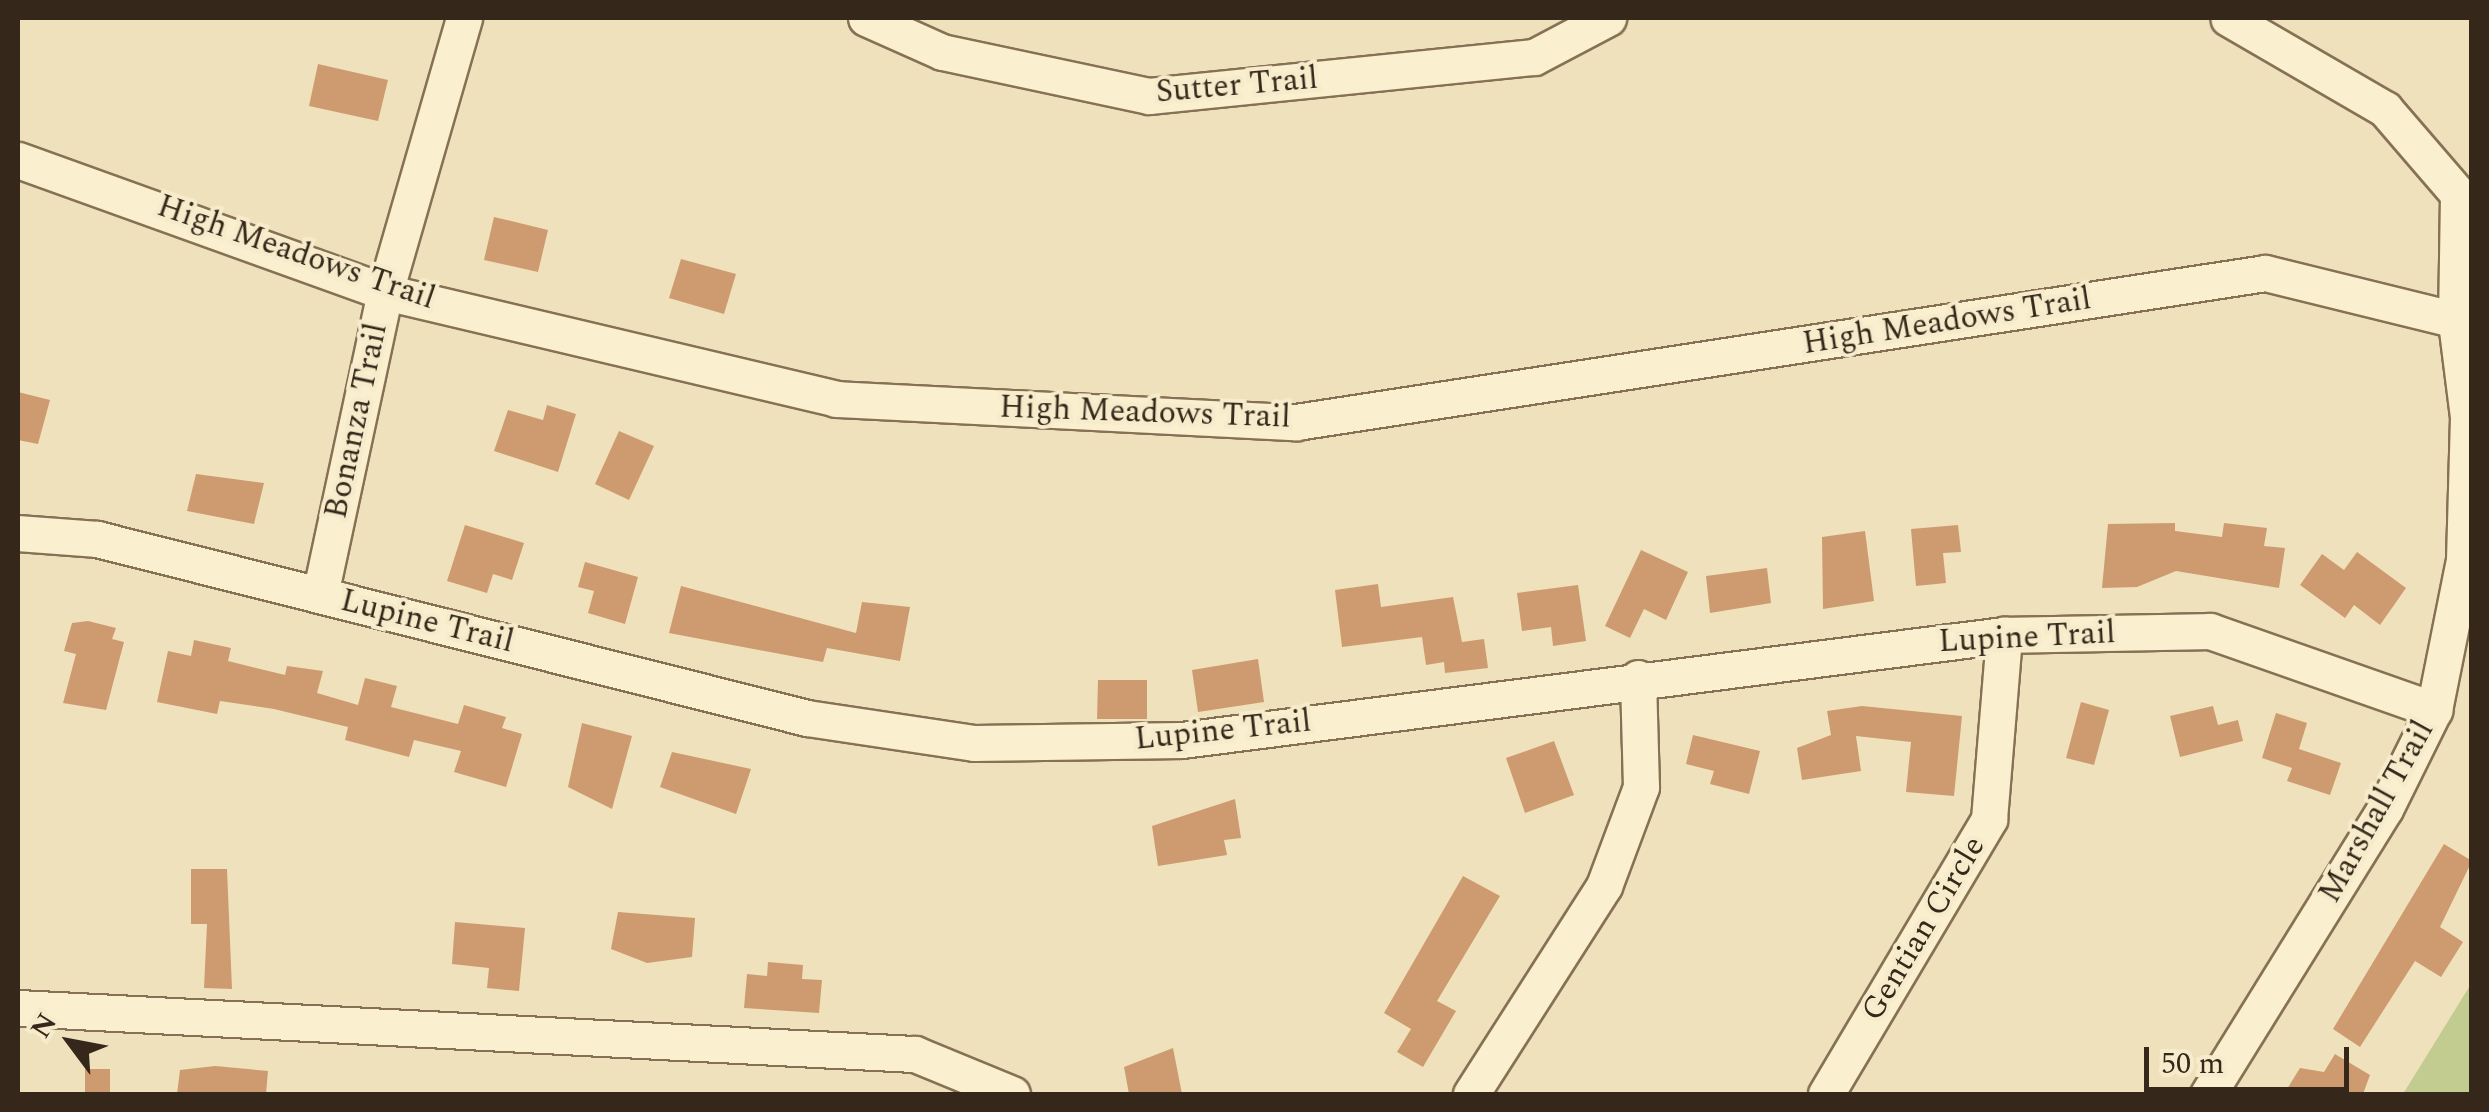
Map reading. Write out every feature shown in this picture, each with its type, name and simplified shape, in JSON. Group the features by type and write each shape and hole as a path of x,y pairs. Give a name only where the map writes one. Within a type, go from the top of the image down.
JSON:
{"street":[{"name":"Bonanza Trail","path":"320,596 386,292 464,18"},
{"name":"Sutter Trail","path":"866,18 942,52 1150,96 1534,57 1608,18"},
{"name":"Marshall Trail","path":"2208,1094 2385,809 2434,710 2464,560 2468,417 2458,194 2386,109 2228,18"},
{"name":"High Meadows Trail","path":"18,160 386,292 836,399 1296,422 2264,273 2464,323"},
{"name":"Lupine Trail","path":"18,532 97,539 807,718 974,743 1182,740 1638,678 2004,635 2210,631 2434,710"},
{"name":"Gentian Circle","path":"1826,1094 1989,819 2004,635"},
{"path":"1470,1094 1604,886 1641,788 1638,678"},
{"path":"18,1008 915,1054 1012,1094"}],"green space":[{"path":"2471,984 2471,1094 2403,1094"}],"building":[{"path":"318,64 388,80 378,121 309,106"},
{"path":"494,217 548,230 538,272 484,260"},
{"path":"681,259 736,274 724,314 669,298"},
{"path":"18,392 50,400 38,444 18,440"},
{"path":"547,405 576,414 558,472 494,451 508,410 543,420"},
{"path":"619,431 654,446 629,500 595,484"},
{"path":"196,474 264,483 254,524 187,511"},
{"path":"2175,523 2175,531 2222,537 2224,523 2267,528 2264,546 2285,548 2279,588 2176,571 2137,587 2102,588 2108,524"},
{"path":"465,525 524,543 512,580 493,574 487,593 447,581"},
{"path":"1958,525 1961,552 1943,553 1946,583 1916,586 1911,529"},
{"path":"1865,531 1874,601 1823,609 1822,537"},
{"path":"1641,550 1688,572 1666,620 1644,609 1630,638 1605,626"},
{"path":"2357,552 2406,588 2380,625 2354,605 2345,618 2300,585 2322,554 2344,570"},
{"path":"585,562 638,577 625,624 588,613 594,591 578,587"},
{"path":"1767,568 1771,603 1710,613 1706,576"},
{"path":"1378,584 1381,607 1453,597 1462,642 1484,639 1488,668 1445,673 1444,662 1426,665 1422,637 1342,647 1335,590"},
{"path":"1578,585 1586,641 1553,646 1551,627 1522,631 1517,593"},
{"path":"681,586 856,633 862,602 910,607 900,661 827,648 823,662 669,633"},
{"path":"88,621 116,628 112,639 124,642 106,710 63,703 76,654 64,651 72,623"},
{"path":"194,640 231,648 228,661 285,675 287,666 323,671 317,693 358,705 365,678 397,686 391,707 458,724 464,705 506,717 502,728 522,734 506,787 454,772 461,751 414,740 409,757 345,740 348,727 274,709 220,701 217,714 157,702 168,651 191,656"},
{"path":"1258,659 1264,702 1198,712 1192,670"},
{"path":"1098,680 1147,680 1147,719 1097,719"},
{"path":"2081,702 2109,710 2094,765 2066,758"},
{"path":"1862,706 1962,716 1954,796 1906,792 1911,742 1856,736 1861,771 1802,780 1797,748 1831,735 1827,711"},
{"path":"2213,706 2218,725 2238,720 2243,741 2180,757 2170,716"},
{"path":"2276,713 2307,723 2299,749 2341,763 2330,795 2287,781 2292,768 2262,758"},
{"path":"582,723 632,736 612,809 568,787"},
{"path":"1693,735 1760,751 1749,794 1710,784 1714,771 1686,764"},
{"path":"1554,741 1574,795 1525,813 1506,758"},
{"path":"672,752 751,769 736,814 660,787"},
{"path":"1235,799 1241,838 1224,840 1227,855 1158,866 1152,826"},
{"path":"2444,844 2472,861 2440,927 2463,942 2441,977 2415,961 2360,1047 2333,1029"},
{"path":"191,869 227,869 232,989 204,988 207,924 191,924"},
{"path":"1463,876 1500,896 1437,1001 1456,1011 1423,1067 1397,1052 1411,1029 1384,1013"},
{"path":"618,912 695,918 692,957 647,963 611,949"},
{"path":"455,922 525,928 519,991 487,988 489,968 452,964"},
{"path":"768,962 803,965 802,979 822,980 819,1013 744,1008 747,974 767,976"},
{"path":"1173,1048 1182,1094 1129,1094 1124,1067"},
{"path":"2335,1054 2370,1075 2363,1094 2284,1094 2300,1068 2324,1072"},
{"path":"215,1066 268,1071 266,1094 177,1094 180,1070"},
{"path":"85,1069 110,1069 110,1094 85,1094"}]}
